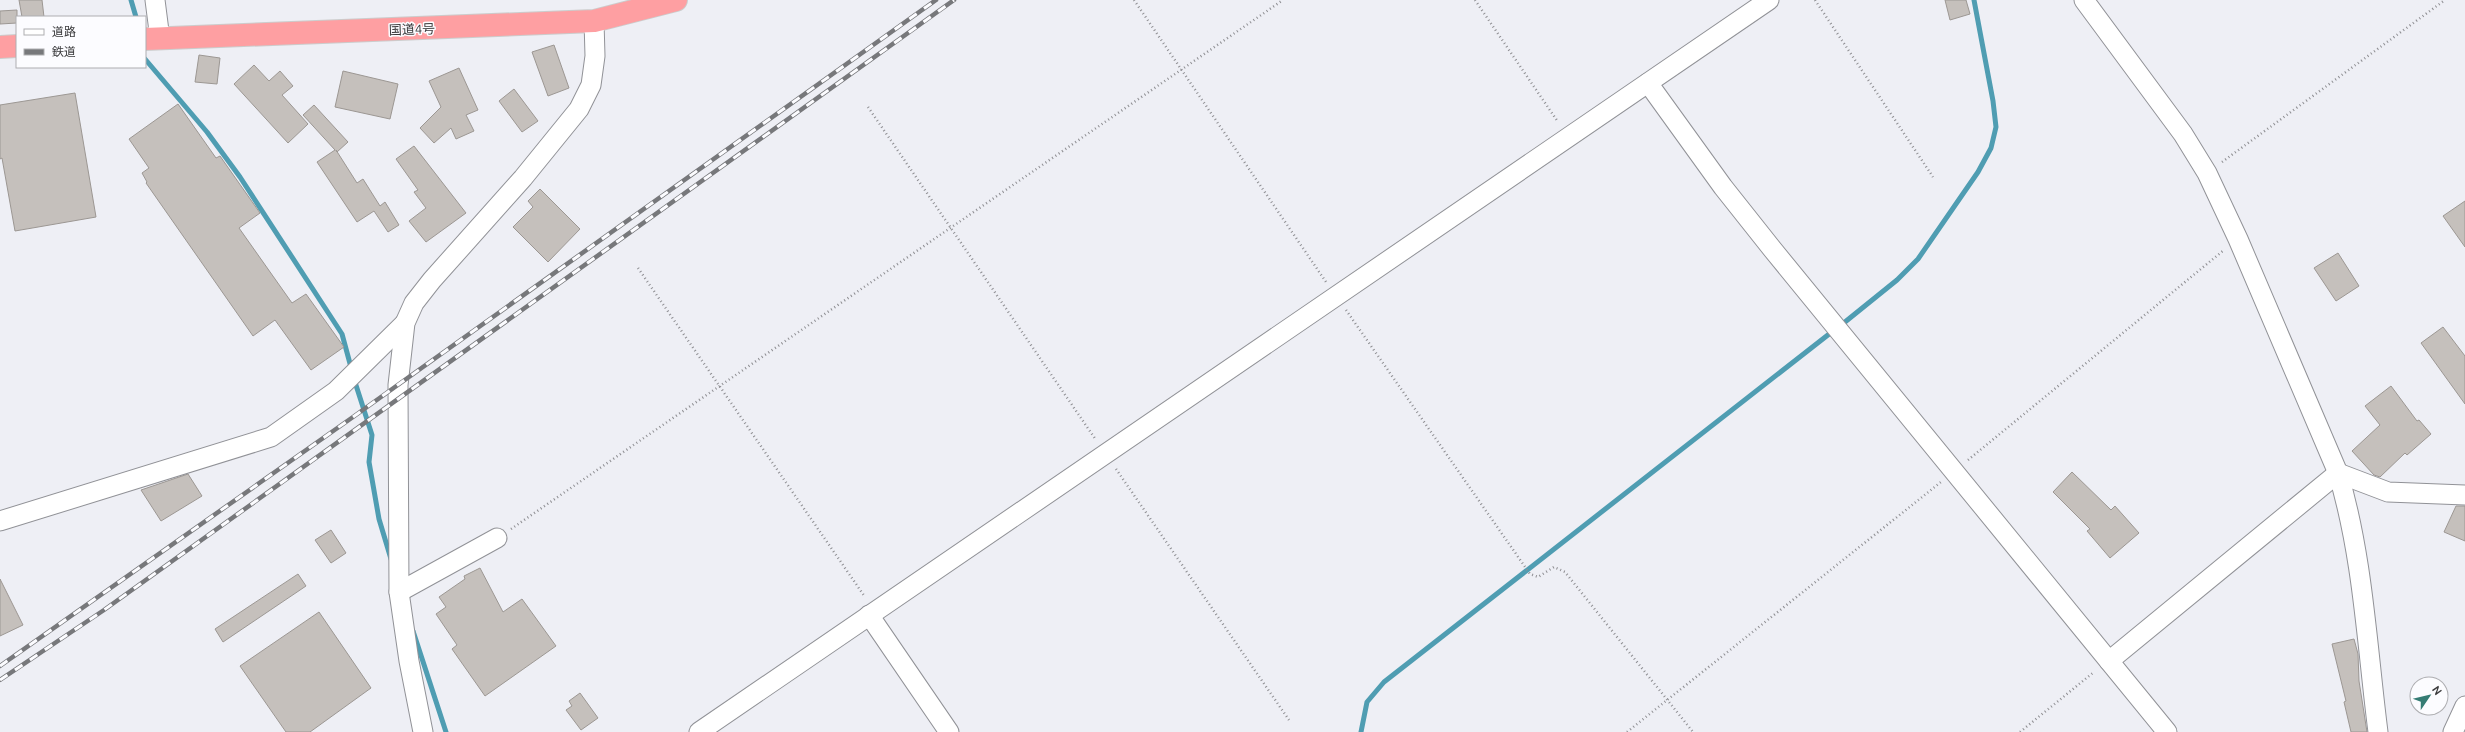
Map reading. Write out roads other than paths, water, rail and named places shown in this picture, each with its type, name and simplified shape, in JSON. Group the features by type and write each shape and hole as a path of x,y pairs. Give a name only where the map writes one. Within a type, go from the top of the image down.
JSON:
{"highway":[{"name":"国道4号","path":"153,39 594,21 676,0"},
{"path":"0,46 16,46"}],"street":[{"path":"153,39 155,0"},
{"path":"699,732 1769,0"},
{"path":"2084,0 2182,134 2207,173 2238,238 2338,473 2345,496 2358,573 2378,732"},
{"path":"423,732 409,661 399,592 398,385 405,323 414,303 432,280 528,172 579,109 592,78 595,56 594,21"},
{"path":"1648,83 1736,204 2167,732"},
{"path":"0,521 271,437 336,391 405,323"},
{"path":"2109,660 2338,473"},
{"path":"2338,473 2388,492 2465,495"},
{"path":"399,592 497,538"},
{"path":"872,613 949,732"},
{"path":"2453,732 2465,706"}],"waterway":[{"path":"131,0 136,16"},
{"path":"1840,326 1897,280 1918,259 1978,172 1991,148 1996,127 1993,101 1974,0"},
{"path":"146,60 207,132 240,177 342,334 352,371"},
{"path":"1361,732 1367,702 1384,682 1833,331"},
{"path":"354,379 372,435 369,462 379,519 391,559"},
{"path":"413,631 446,732"}],"railway":[{"path":"0,666 353,417 936,0"},
{"path":"0,680 104,610 954,0"}]}
